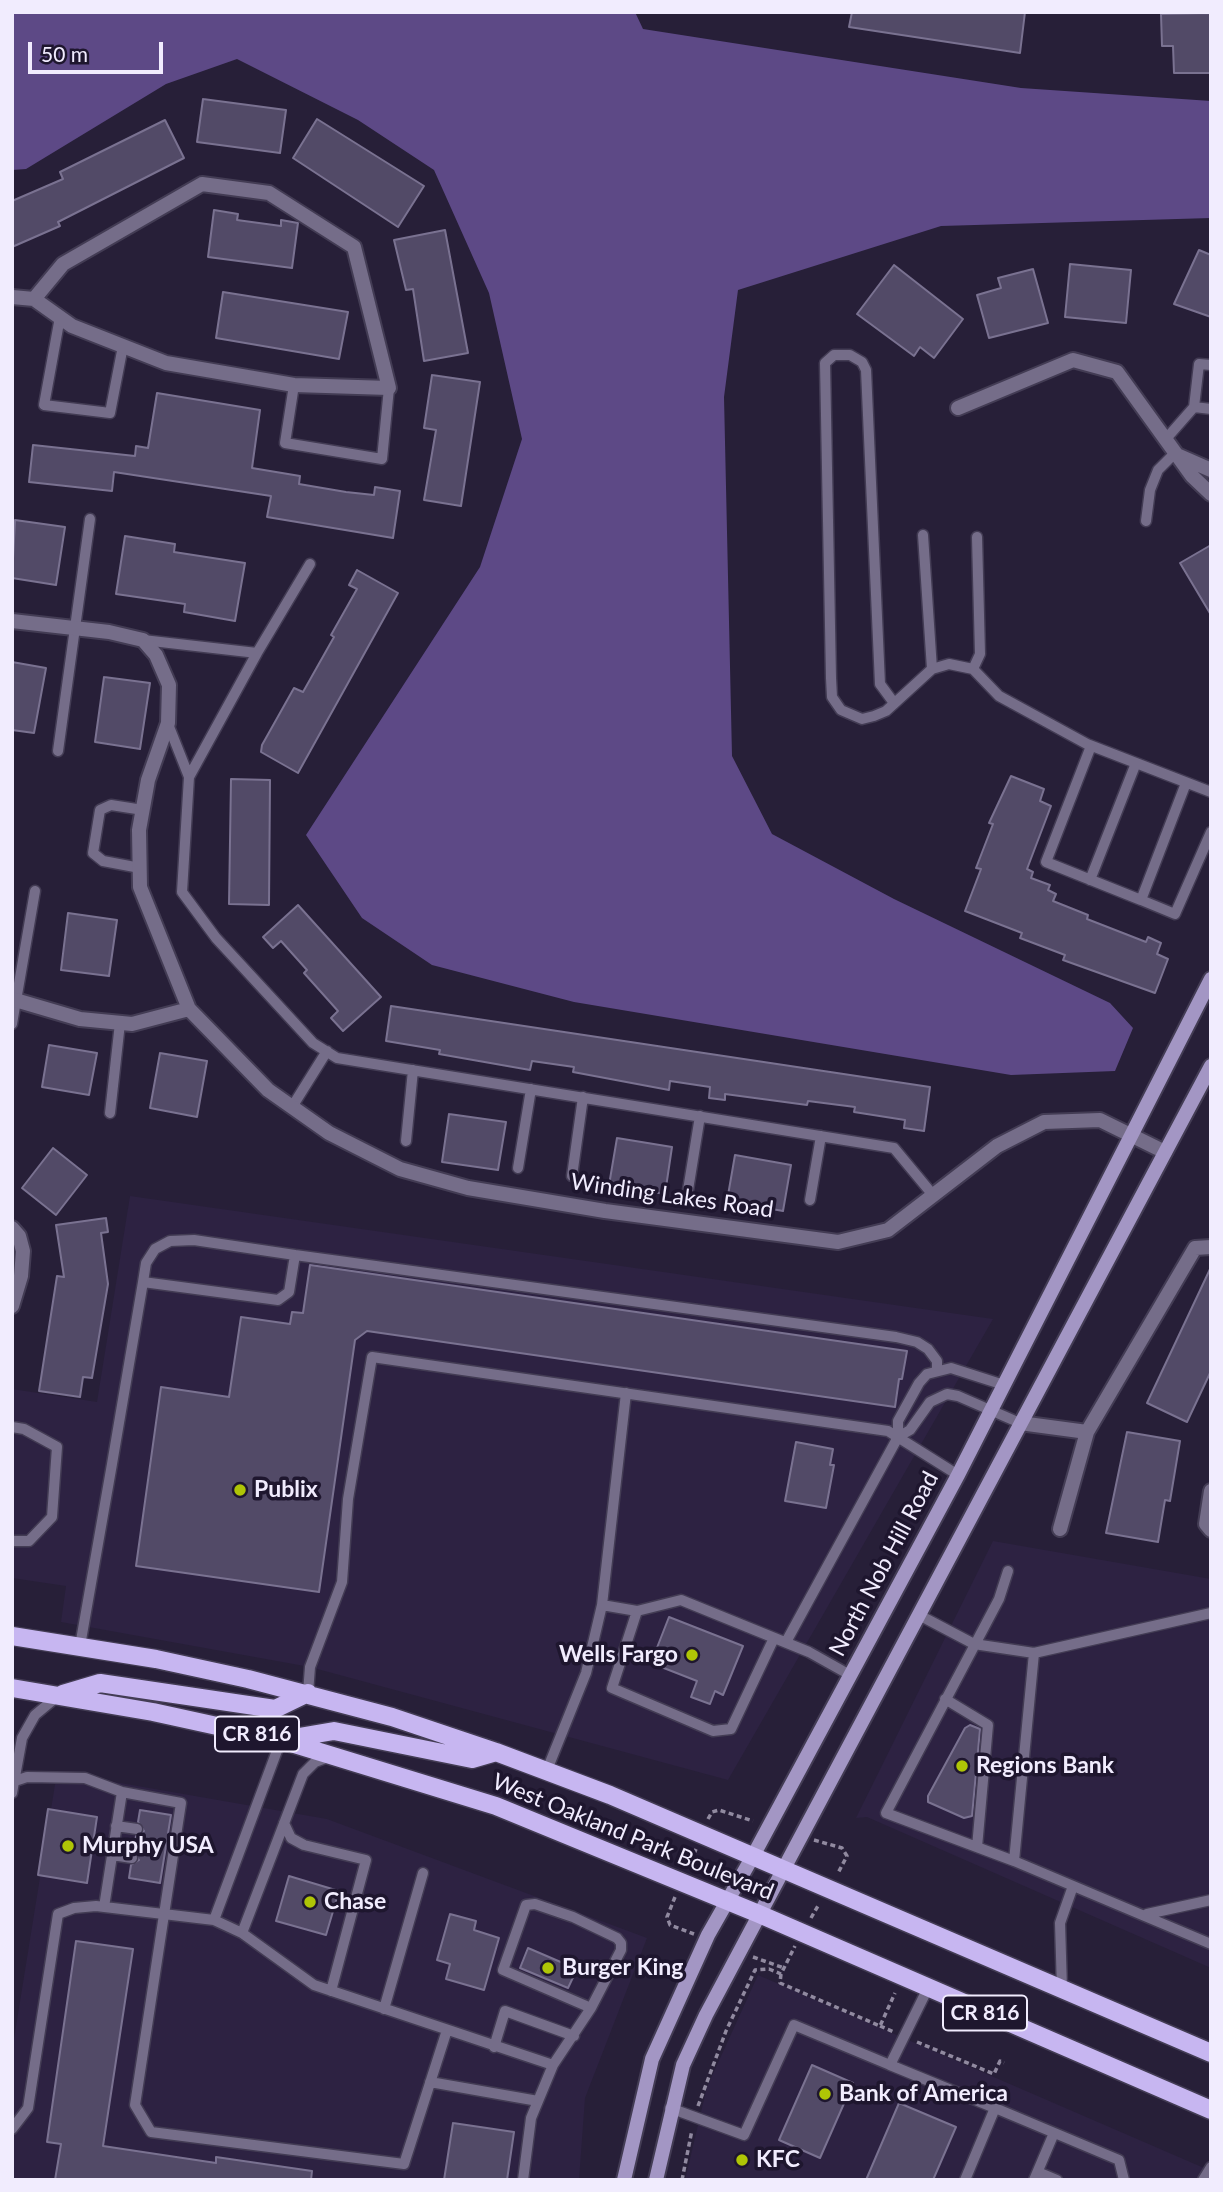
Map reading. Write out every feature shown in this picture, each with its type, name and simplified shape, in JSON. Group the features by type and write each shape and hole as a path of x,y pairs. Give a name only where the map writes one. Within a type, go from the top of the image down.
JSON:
{"main road":[{"name":"North Nob Hill Road","path":"624,2180 652,2059 708,1935 958,1475 1129,1133 1211,979"},
{"path":"656,2180 670,2108 683,2065 783,1868 1211,1066"},
{"name":"West Oakland Park Boulevard","path":"12,1636 80,1646 308,1693 496,1752 547,1770 783,1868 1211,2053"},
{"path":"59,1695 100,1683 275,1709 308,1693"},
{"name":"West Oakland Park Boulevard","path":"12,1688 281,1740 335,1754 496,1806 759,1914 1211,2110"},
{"path":"281,1740 334,1731 472,1759 496,1752"}],"street":[{"path":"12,297 34,299 72,326 166,363 294,385 389,388 354,247 269,193 202,184 63,264 34,299"},
{"path":"958,408 1073,360 1117,372 1175,453 1211,494"},
{"path":"1175,453 1211,470"},
{"path":"12,621 75,628 143,640"},
{"name":"Winding Lakes Road","path":"143,640 156,655 169,685 168,723 148,779 139,830 140,887 189,1009 268,1090 329,1133 400,1169 468,1188 619,1213 838,1242 888,1230 997,1146 1044,1122 1100,1120 1166,1152"},
{"path":"14,1000 80,1019 132,1024 189,1009"},
{"path":"12,1228 19,1236 23,1251 21,1276 12,1307"},
{"path":"1060,1529 1087,1432 1195,1248 1211,1247"},
{"path":"1020,1423 1087,1432"},
{"path":"1208,1527 1211,1491"}],"lane":[{"path":"60,317 44,405 110,413 124,346"},
{"path":"894,703 880,684 866,370 862,362 850,355 834,355 825,363 832,697 841,710 862,719 886,711 932,669 948,663 973,669 999,696 1091,746 1211,792"},
{"path":"1165,440 1194,407 1199,364 1211,365"},
{"path":"294,385 285,443 382,459 389,388"},
{"path":"1194,407 1211,409"},
{"path":"1146,521 1150,490 1158,470 1175,453"},
{"path":"58,751 90,519"},
{"path":"923,536 932,669"},
{"path":"973,669 980,654 977,537"},
{"path":"189,777 257,653 310,564"},
{"path":"143,640 257,653"},
{"path":"168,723 189,777 182,892 216,938 313,1043 337,1058 894,1147 933,1195"},
{"path":"1091,746 1046,862 1175,914 1211,832"},
{"path":"1090,880 1136,763"},
{"path":"1141,900 1186,783"},
{"path":"140,868 103,861 93,853 100,810 111,805 143,810"},
{"path":"12,1024 14,1000 35,891"},
{"path":"110,1113 120,1023"},
{"path":"292,1107 327,1051"},
{"path":"406,1141 413,1070"},
{"path":"518,1168 531,1089"},
{"path":"572,1175 583,1097"},
{"path":"688,1190 700,1116"},
{"path":"810,1200 821,1136"},
{"path":"80,1646 146,1263 155,1249 170,1241 194,1240 896,1338 917,1342 928,1349 937,1361 937,1370"},
{"path":"143,1282 278,1300 289,1292 295,1255"},
{"path":"308,1693 310,1667 341,1581 348,1499 372,1357 888,1431 958,1475"},
{"path":"786,1642 898,1437 898,1421 919,1383 937,1370 951,1368 1004,1385"},
{"path":"547,1770 586,1673 602,1605 626,1393"},
{"path":"898,1437 910,1430 930,1402 947,1394 1020,1423"},
{"path":"12,1427 24,1429 57,1447 52,1517 29,1541 12,1541"},
{"path":"1008,1572 999,1599 886,1813 1014,1861 1211,1944"},
{"path":"602,1605 638,1611 681,1600 786,1642 850,1675"},
{"path":"638,1611 612,1688 713,1731 731,1729 774,1638"},
{"path":"919,1615 974,1644 1034,1653 1211,1613"},
{"path":"1014,1861 1034,1653"},
{"path":"13,1786 22,1738 35,1715 59,1695"},
{"path":"945,1699 988,1725 976,1847"},
{"path":"215,1920 281,1740"},
{"path":"243,1933 303,1774 315,1762 335,1754"},
{"path":"13,1786 27,1777 85,1778 122,1792 181,1803 172,1835 165,1913 135,2105 151,2132 404,2164 447,2030"},
{"path":"104,1907 122,1792"},
{"path":"284,1823 291,1838 304,1845 366,1860 331,1991"},
{"path":"117,1826 137,1829"},
{"path":"112,1856 132,1858"},
{"path":"384,2009 423,1873"},
{"path":"1062,1989 1060,1923 1073,1886"},
{"path":"1147,1915 1211,1900"},
{"path":"523,2180 531,2118 553,2065 591,2008 621,1950 621,1943 617,1938 573,1917 535,1903 526,1905 503,1970 591,2008"},
{"path":"12,2129 28,2108 58,1914 74,1908 104,1907 215,1920 243,1933 314,1985 553,2065"},
{"path":"890,2065 928,1988"},
{"path":"494,2047 505,2011 574,2036"},
{"path":"670,2108 744,2135 794,2025 1119,2161 1124,2180"},
{"path":"430,2082 538,2101"},
{"path":"965,2180 995,2108"},
{"path":"1054,2133 1036,2176 1057,2180"},
{"path":"1203,2180 1211,2167"}],"path":[{"path":"781,1974 780,1983 994,2074 1000,2061 1004,2063"},
{"path":"880,2025 895,1993"},
{"path":"682,2180 694,2117"}],"shaded area":[{"path":"12,12 635,12 643,29 1021,88 1211,101 1211,218 941,226 738,290 724,397 732,756 772,834 894,899 1110,1003 1133,1028 1115,1071 1011,1075 574,1002 432,965 362,918 306,835 480,567 522,439 489,293 434,170 358,120 237,59 166,84 26,169 12,170"},
{"path":"130,1196 993,1319 728,1780 310,1667 61,1622 66,1586 12,1578 12,1389 97,1402"},
{"path":"993,1541 1211,1579 1211,1968 867,1817 856,1818"},
{"path":"57,1772 327,1819 647,1938 585,2098 579,2180 12,2180 12,2051"},
{"path":"758,1975 1211,2171 1211,2180 685,2180 707,2087"}],"building":[{"path":"852,12 1025,12 1020,53 849,27"},
{"path":"1211,13 1211,73 1174,73 1173,46 1162,46 1161,14"},
{"path":"203,99 286,110 280,153 197,142"},
{"path":"317,119 424,186 398,227 293,158"},
{"path":"165,120 184,158 58,222 60,226 12,247 12,201 63,179 60,172"},
{"path":"214,210 238,214 237,220 281,226 281,220 298,223 292,268 208,257"},
{"path":"445,230 468,353 424,361 413,289 406,290 394,240"},
{"path":"1199,250 1211,255 1211,317 1174,304"},
{"path":"1070,264 1131,270 1126,323 1065,317"},
{"path":"894,265 963,319 934,358 920,347 914,356 857,314"},
{"path":"1033,269 1048,323 989,338 977,295 1001,288 998,278"},
{"path":"223,292 348,312 339,359 216,338"},
{"path":"432,375 480,382 461,506 424,500 436,430 424,428"},
{"path":"157,393 260,410 252,468 300,476 299,484 346,492 374,495 375,487 400,491 393,538 267,517 271,496 114,472 112,491 29,482 33,445 135,456 136,446 148,448"},
{"path":"15,520 65,527 56,585 12,578"},
{"path":"125,536 175,544 174,552 245,563 235,621 184,612 185,604 116,594"},
{"path":"1211,545 1211,615 1180,563"},
{"path":"357,570 398,593 298,773 261,752 262,745 294,688 303,692 334,637 331,635 357,589 349,585"},
{"path":"12,662 46,668 34,733 12,730"},
{"path":"104,677 150,683 140,749 95,742"},
{"path":"1011,776 1044,789 1040,801 1051,806 1027,869 1033,872 1031,878 1050,885 1048,890 1056,894 1053,901 1088,915 1087,919 1146,942 1148,937 1161,943 1157,954 1168,959 1155,993 1063,960 1065,955 1020,938 1022,933 965,911 981,869 976,868 993,824 989,823"},
{"path":"231,779 270,780 269,905 229,904"},
{"path":"298,905 381,997 343,1031 331,1018 338,1011 304,973 307,970 281,941 273,948 263,937"},
{"path":"68,913 117,920 109,976 61,970"},
{"path":"391,1006 930,1087 924,1131 904,1128 905,1120 854,1112 855,1107 808,1101 807,1105 725,1094 725,1100 709,1098 710,1087 670,1081 669,1090 573,1072 574,1067 532,1061 530,1070 439,1054 440,1050 386,1041"},
{"path":"49,1045 97,1053 89,1095 42,1087"},
{"path":"160,1053 207,1061 197,1117 150,1108"},
{"path":"449,1114 506,1122 498,1170 442,1162"},
{"path":"617,1138 672,1147 665,1194 609,1185"},
{"path":"53,1148 87,1175 56,1215 22,1188"},
{"path":"735,1155 791,1165 783,1211 727,1201"},
{"path":"106,1218 108,1232 101,1233 108,1284 92,1378 83,1377 80,1397 39,1391 57,1276 64,1277 56,1225"},
{"name":"Publix","path":"310,1265 907,1351 895,1407 367,1331 355,1340 319,1592 136,1566 161,1387 229,1397 241,1317 290,1324 292,1312 303,1313"},
{"path":"1211,1267 1211,1371 1187,1422 1147,1403"},
{"path":"1127,1432 1180,1441 1170,1501 1165,1500 1158,1542 1106,1533"},
{"path":"796,1442 833,1449 830,1465 834,1465 826,1508 785,1501"},
{"path":"669,1617 743,1646 723,1695 715,1691 710,1704 691,1697 697,1681 651,1663"},
{"name":"Regions Bank","path":"970,1725 980,1729 972,1816 964,1818 928,1802 928,1796 965,1728"},
{"name":"Murphy USA","path":"48,1809 97,1817 87,1883 38,1875"},
{"path":"140,1810 171,1815 160,1883 129,1878 131,1865 139,1860 133,1851 136,1836 144,1831 138,1822"},
{"path":"289,1876 339,1891 326,1935 276,1921"},
{"path":"450,1914 476,1921 474,1930 499,1938 484,1990 446,1979 450,1964 437,1960"},
{"path":"76,1941 133,1949 103,2146 216,2163 216,2157 312,2171 311,2180 55,2180 61,2144 47,2142"},
{"name":"Burger King","path":"528,1948 577,1969 568,1988 520,1968"},
{"path":"812,2065 853,2083 820,2158 779,2140"},
{"path":"899,2103 956,2127 933,2180 866,2180"},
{"path":"453,2123 514,2132 507,2180 444,2180"}],"place":[{"name":"Publix","path":"240,1490"},
{"name":"Wells Fargo","path":"692,1655"},
{"name":"Regions Bank","path":"962,1766"},
{"name":"Murphy USA","path":"68,1846"},
{"name":"Chase","path":"310,1902"},
{"name":"Burger King","path":"548,1968"},
{"name":"Bank of America","path":"825,2094"},
{"name":"KFC","path":"742,2160"}]}
